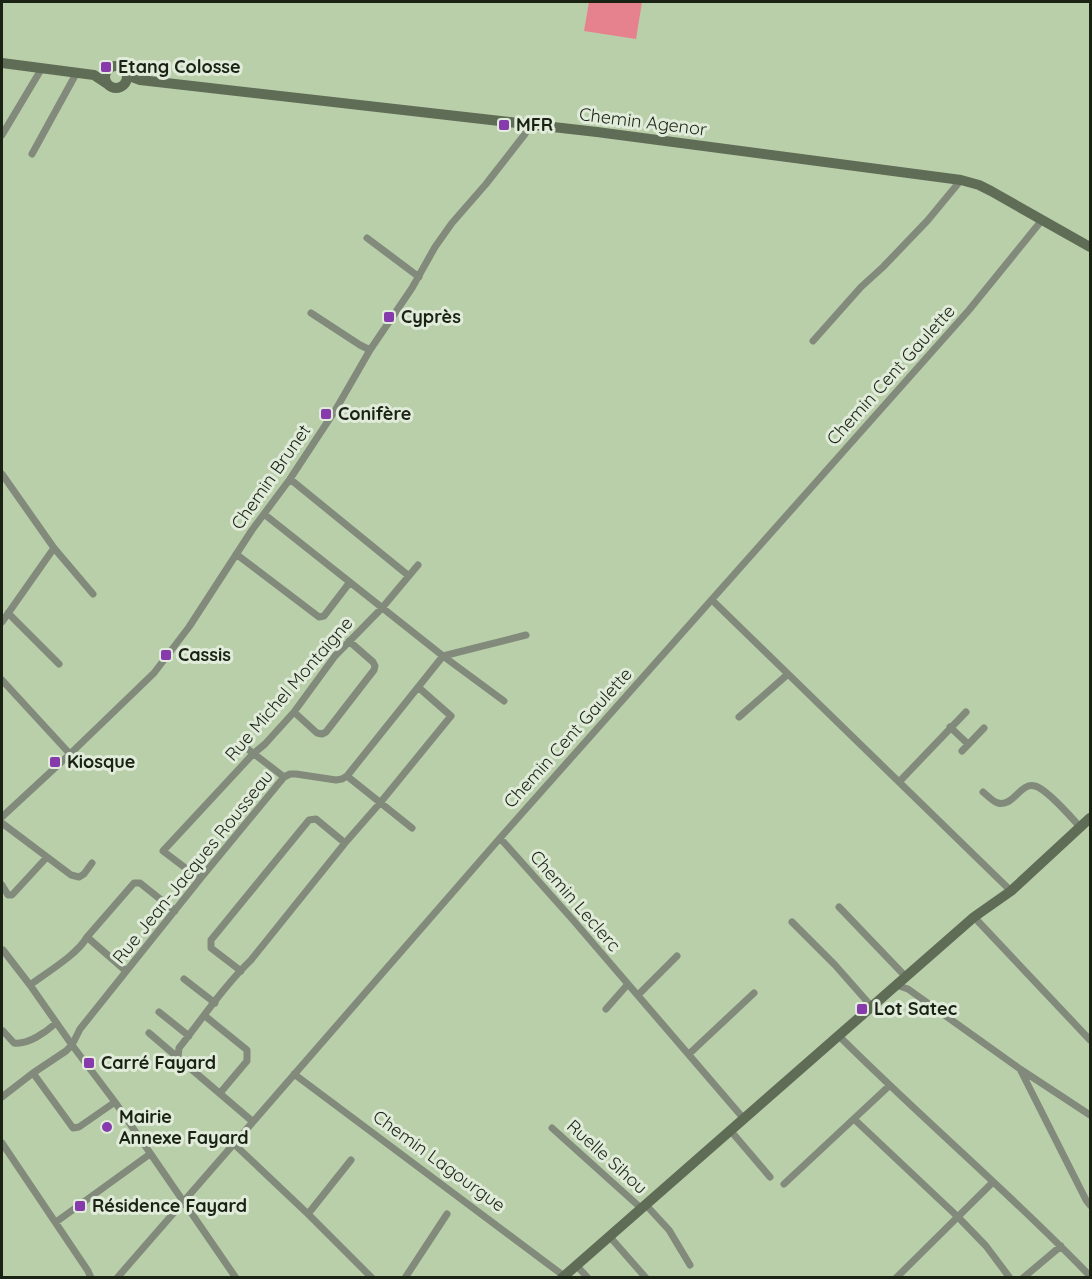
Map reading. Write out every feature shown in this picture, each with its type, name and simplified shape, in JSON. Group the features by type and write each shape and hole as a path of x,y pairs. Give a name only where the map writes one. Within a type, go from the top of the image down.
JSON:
{"main road":[{"name":"Chemin Agenor","path":"2,63 94,75 111,87 117,88 126,79 140,80 529,124 961,180 991,191 1090,247"},
{"name":"Chemin Agenor","path":"94,75 118,66 124,69 126,79"},
{"path":"106,83 107,71"},
{"name":"Chemin Lagourgue","path":"562,1277 974,917 1011,891 1090,819"}],"street":[{"path":"2,135 42,68"},
{"path":"32,154 76,72"},
{"name":"Chemin Brunet","path":"2,817 154,673 189,627 236,554 290,479 336,409 370,350 419,277 435,247 519,142 529,124"},
{"path":"813,341 861,287 928,220 961,180"},
{"name":"Chemin Cent Gaulette","path":"117,1278 500,838 969,310 1042,220"},
{"path":"368,238 419,277"},
{"path":"311,313 370,350"},
{"path":"2,474 54,548 93,594"},
{"path":"290,479 409,576"},
{"path":"264,514 443,656 504,701"},
{"path":"2,622 54,548"},
{"path":"236,554 319,617 324,616 350,582"},
{"name":"Rue Michel Montaigne","path":"200,879 163,851 294,712 335,656 382,608 418,565"},
{"path":"712,600 1011,891"},
{"path":"8,613 59,664"},
{"path":"412,828 346,776 443,656 526,634"},
{"path":"294,712 317,733 326,732 375,669 373,662 349,641"},
{"path":"739,717 788,674"},
{"path":"2,680 70,754"},
{"path":"178,1058 179,1048 240,970 251,960 451,716 417,687"},
{"path":"899,782 966,712"},
{"path":"950,727 968,744"},
{"path":"962,750 984,728"},
{"path":"240,743 284,777"},
{"name":"Rue Jean-Jacques Rousseau","path":"72,1045 80,1029 284,777 296,774 336,780 346,776"},
{"path":"983,792 1000,804 1011,800 1027,786 1036,786 1047,793 1080,827"},
{"path":"240,970 211,948 211,940 309,820 316,819 345,843"},
{"path":"2,823 75,877 84,874 92,863"},
{"name":"Chemin Leclerc","path":"500,838 744,1119"},
{"path":"2,885 8,895 12,895 47,857"},
{"path":"30,985 83,944 134,883 140,883 175,910"},
{"path":"839,907 906,977"},
{"path":"974,917 1090,1040"},
{"path":"792,922 836,965 872,1007"},
{"path":"87,937 126,971"},
{"path":"3,950 115,1102 236,1278"},
{"path":"638,995 677,956"},
{"path":"184,979 215,1003"},
{"path":"606,1009 628,984"},
{"path":"896,985 908,989 1020,1069 1090,1114"},
{"path":"689,1054 754,993"},
{"path":"159,1012 189,1035"},
{"path":"205,1016 247,1050 247,1061 220,1093"},
{"path":"3,1031 14,1043 19,1043 43,1033 57,1023"},
{"path":"149,1033 252,1121"},
{"path":"839,1036 1090,1276"},
{"path":"2,1097 72,1045"},
{"path":"1020,1069 1090,1205"},
{"path":"33,1073 73,1128 79,1127 115,1102"},
{"name":"Chemin Lagourgue","path":"294,1074 470,1204 562,1277"},
{"path":"784,1184 889,1086"},
{"path":"854,1119 958,1217 986,1246 1010,1278"},
{"name":"Ruelle Sihou","path":"552,1128 644,1207"},
{"path":"730,1130 770,1177"},
{"path":"2,1143 91,1278"},
{"path":"233,1143 372,1278"},
{"path":"56,1222 150,1154"},
{"path":"308,1214 351,1160"},
{"path":"896,1278 993,1182"},
{"path":"644,1207 669,1230 690,1265"},
{"path":"405,1278 447,1214"},
{"path":"610,1237 646,1278"},
{"path":"1023,1278 1061,1246"},
{"path":"576,1265 588,1278"}],"shaded area":[{"path":"589,2 642,2 636,39 584,31"}],"place":[{"name":"Etang Colosse","path":"106,67"},
{"name":"MFR","path":"504,125"},
{"name":"Cyprès","path":"389,317"},
{"name":"Conifère","path":"326,414"},
{"name":"Cassis","path":"166,655"},
{"name":"Kiosque","path":"55,762"},
{"name":"Lot Satec","path":"862,1009"},
{"name":"Carré Fayard","path":"89,1063"},
{"name":"Mairie Annexe Fayard","path":"107,1127"},
{"name":"Résidence Fayard","path":"80,1206"}]}
